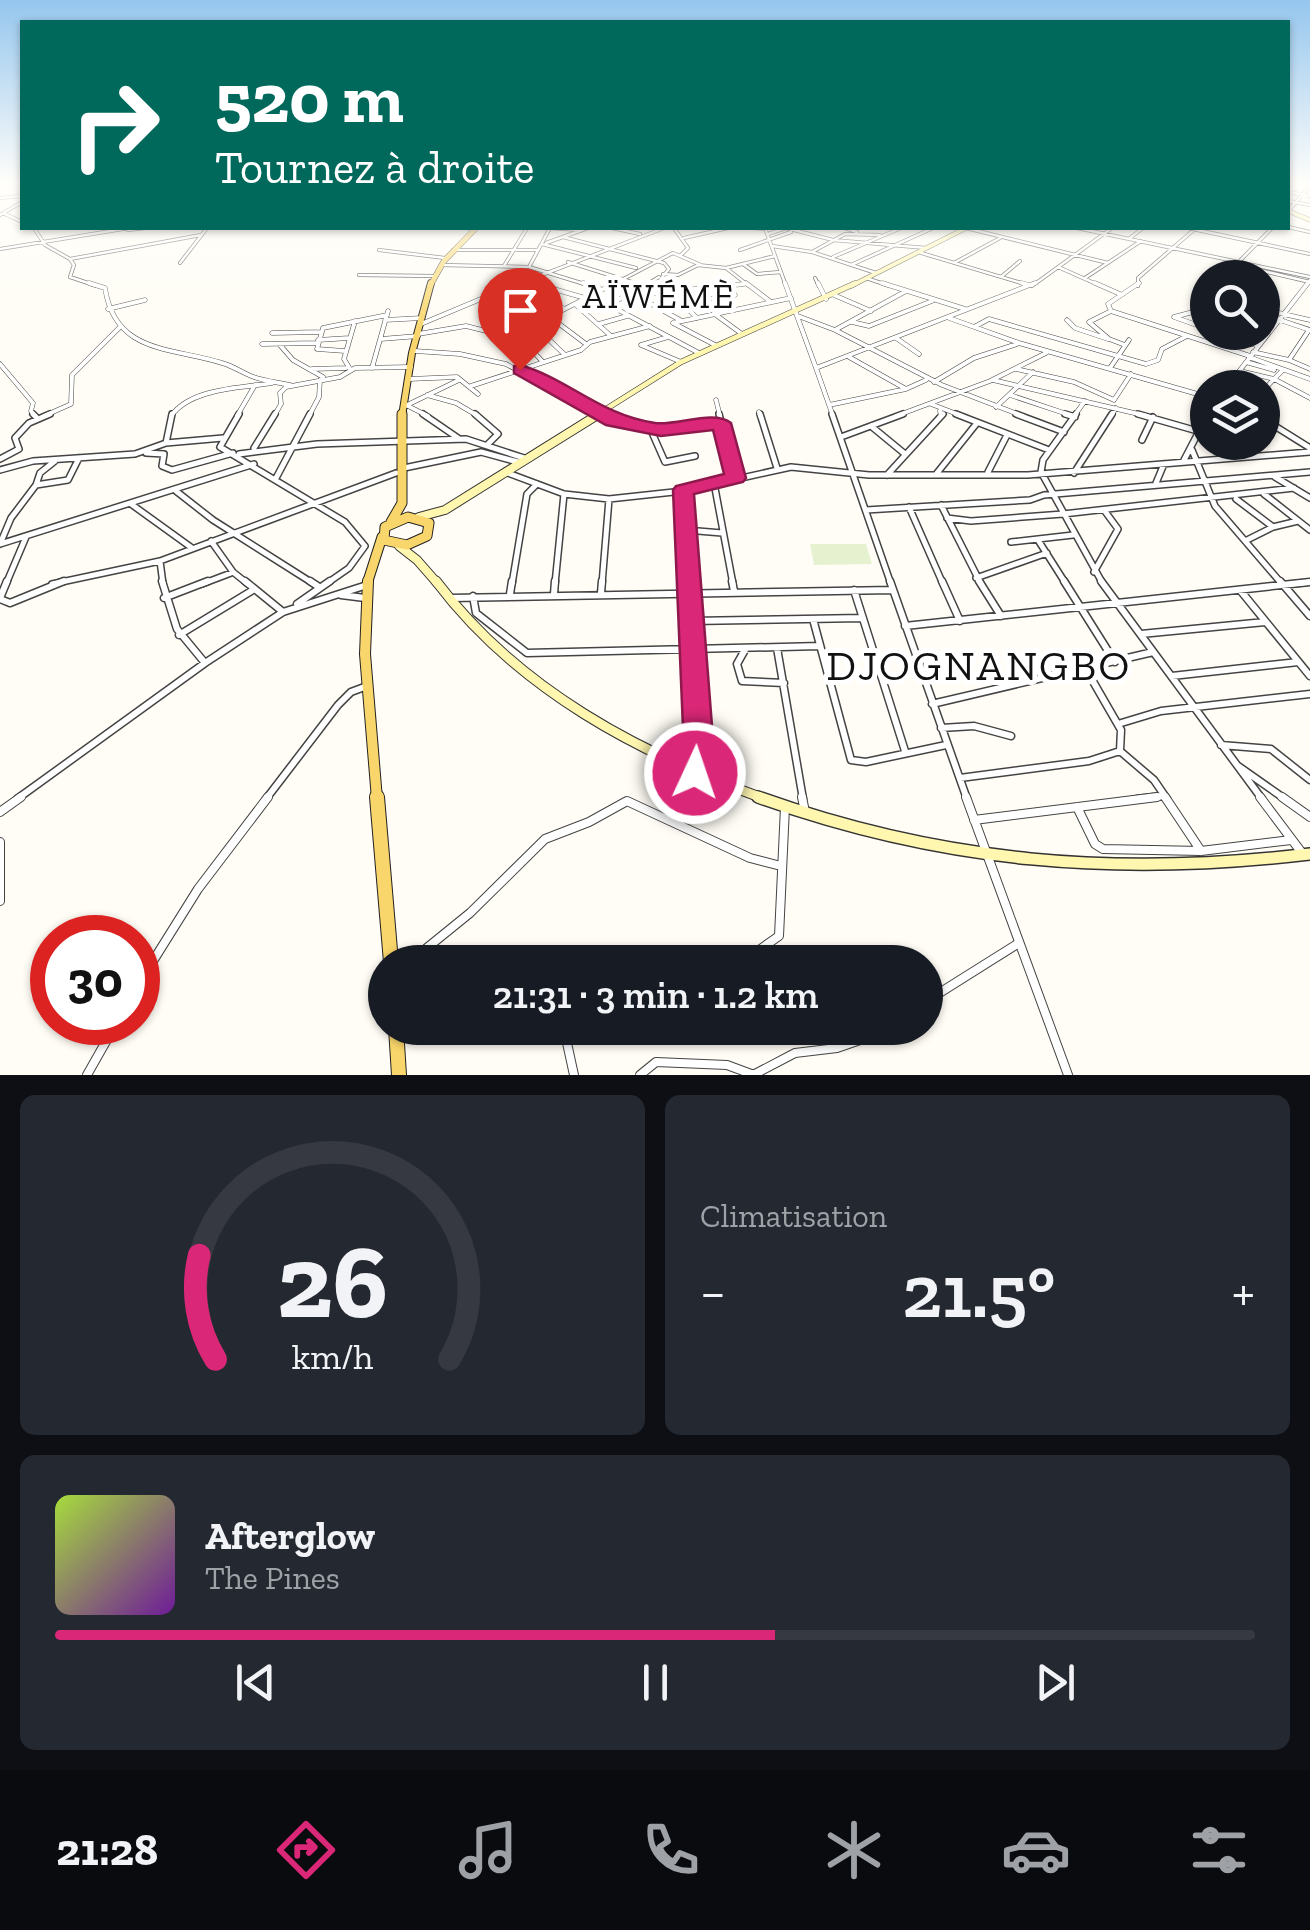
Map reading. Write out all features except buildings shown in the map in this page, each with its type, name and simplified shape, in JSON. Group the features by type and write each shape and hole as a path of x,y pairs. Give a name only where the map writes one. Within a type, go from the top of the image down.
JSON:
{"main road":[{"path":"377,554 423,539 431,528 402,503 396,472 398,441 421,321 434,276 452,250 470,233"},
{"path":"390,945 367,686 366,591 382,537 402,503"},
{"path":"391,522 418,517"},
{"path":"382,537 398,546"},
{"path":"397,1045 399,1075"}],"street":[{"path":"37,233 44,244 70,259 74,265 70,277 102,286 108,308 132,339 194,359 220,362 258,379 290,385 340,377 349,369"},
{"path":"0,250 102,233"},
{"path":"133,233 143,246"},
{"path":"504,266 524,233"},
{"path":"529,267 547,233"},
{"path":"543,244 573,233"},
{"path":"635,233 643,235"},
{"path":"346,351 316,350 326,326 387,316 421,321 647,233"},
{"path":"679,233 688,250 681,255"},
{"path":"684,238 705,233"},
{"path":"805,233 834,240 926,248"},
{"path":"830,258 888,233"},
{"path":"851,266 921,233"},
{"path":"418,517 444,510 699,352 797,314 956,233"},
{"path":"990,233 1108,263"},
{"path":"1099,233 1226,260"},
{"path":"1130,238 1137,233"},
{"path":"1111,311 1108,304 1140,285 1138,278 1189,233"},
{"path":"1215,233 1310,254"},
{"path":"1240,260 1266,233"},
{"path":"812,252 834,240 860,234 883,236"},
{"path":"816,368 1030,286 1103,234 1140,242"},
{"path":"1206,241 1218,234"},
{"path":"70,259 202,235"},
{"path":"180,262 202,235"},
{"path":"768,235 946,744 1068,1075"},
{"path":"740,250 768,235 876,273"},
{"path":"954,263 1003,236"},
{"path":"562,237 668,266 659,281 698,318"},
{"path":"1085,278 1140,242"},
{"path":"543,244 638,269"},
{"path":"379,250 443,262 529,267 601,288"},
{"path":"452,250 538,250"},
{"path":"917,252 1030,286"},
{"path":"526,341 550,317 656,260 674,253 701,266"},
{"path":"609,305 662,275 701,266 726,268 775,256"},
{"path":"568,262 641,286"},
{"path":"1000,277 1020,262"},
{"path":"743,264 758,274 781,272"},
{"path":"1057,267 1120,294"},
{"path":"726,268 772,302"},
{"path":"1280,273 1310,280 1280,315"},
{"path":"359,275 434,276"},
{"path":"814,278 826,299"},
{"path":"866,278 968,310"},
{"path":"526,281 609,305 699,352"},
{"path":"636,295 744,284"},
{"path":"507,289 566,309"},
{"path":"835,330 906,291"},
{"path":"629,292 680,320"},
{"path":"834,295 871,311"},
{"path":"682,303 735,296"},
{"path":"488,298 550,317 586,344"},
{"path":"716,345 674,324 791,298"},
{"path":"108,308 145,300"},
{"path":"702,300 743,334"},
{"path":"852,322 869,326 935,300"},
{"path":"576,304 612,336"},
{"path":"1108,340 1089,322 1111,311 1310,379"},
{"path":"1190,312 1174,318 1190,323"},
{"path":"1282,313 1310,320"},
{"path":"797,314 958,392 1064,432"},
{"path":"598,324 630,315"},
{"path":"372,368 387,316"},
{"path":"949,318 1019,343 1190,392"},
{"path":"974,327 989,319 1150,364 1158,360 1162,349 1186,336"},
{"path":"1067,320 1075,328 1108,340 1127,342 1110,368"},
{"path":"1280,320 1310,330 1281,371"},
{"path":"349,369 346,351 355,321"},
{"path":"381,338 466,326 526,341"},
{"path":"471,386 581,350 586,344 650,326"},
{"path":"33,461 19,450 16,434 37,418 71,404 72,375 120,327"},
{"path":"539,330 565,355"},
{"path":"272,333 321,332"},
{"path":"669,336 641,345 681,362"},
{"path":"262,344 349,338"},
{"path":"896,338 919,354"},
{"path":"526,341 529,350 543,362"},
{"path":"828,405 866,400 931,380 974,358 1019,343"},
{"path":"278,344 323,380"},
{"path":"1238,370 1253,350"},
{"path":"415,351 460,355 520,370 613,420 678,430 721,423"},
{"path":"841,437 933,405 1049,352"},
{"path":"849,357 906,388"},
{"path":"1249,357 1290,362 1310,369"},
{"path":"0,364 33,403 31,411 37,418"},
{"path":"310,370 412,367"},
{"path":"1013,368 1074,382 1114,400"},
{"path":"996,407 1033,372"},
{"path":"1074,473 1131,374"},
{"path":"409,379 462,378 478,394"},
{"path":"405,406 462,378"},
{"path":"275,480 316,404 323,380"},
{"path":"992,380 1190,427"},
{"path":"166,443 176,408 216,393 275,382"},
{"path":"1280,382 1310,398"},
{"path":"256,385 220,447 240,455 358,533 366,546 358,560 294,607"},
{"path":"252,450 281,404 281,391 290,385"},
{"path":"1010,395 1075,417"},
{"path":"427,396 446,399 483,420 498,434 488,444"},
{"path":"716,400 736,478"},
{"path":"1086,401 1041,465 1052,495 1094,572 1291,840 1307,855"},
{"path":"933,405 1049,450"},
{"path":"933,405 942,414"},
{"path":"405,406 440,422 458,439"},
{"path":"759,412 777,468"},
{"path":"887,475 942,414 950,412"},
{"path":"1142,440 1153,417"},
{"path":"938,473 977,423"},
{"path":"871,426 905,454"},
{"path":"650,428 666,462 695,456"},
{"path":"1280,430 1310,450"},
{"path":"988,473 1007,435"},
{"path":"135,454 166,443 224,438"},
{"path":"0,470 33,461 161,452 162,466 172,470 252,450 292,445 458,439 488,444 521,460"},
{"path":"0,459 19,450"},
{"path":"1280,453 1310,450"},
{"path":"26,537 0,598 10,603 52,584 160,561 396,472 481,452 521,460"},
{"path":"1184,460 1190,452"},
{"path":"36,485 68,480 79,457"},
{"path":"0,544 11,518 40,474 57,459"},
{"path":"1197,460 1215,506 1310,615"},
{"path":"504,471 564,494 609,499 683,490 777,468 869,475 1042,474 1217,460"},
{"path":"0,544 254,464"},
{"path":"1156,484 1164,464"},
{"path":"866,510 1310,472"},
{"path":"856,480 869,475"},
{"path":"1272,476 1310,498"},
{"path":"714,482 734,591"},
{"path":"510,594 527,494 537,484"},
{"path":"948,518 966,521 1063,514 1294,488"},
{"path":"683,490 699,752 695,773"},
{"path":"176,491 232,533 320,588"},
{"path":"554,594 564,494"},
{"path":"1264,494 1310,530"},
{"path":"1233,497 1273,526"},
{"path":"601,593 609,499"},
{"path":"131,504 192,548"},
{"path":"941,504 976,578 1001,616"},
{"path":"909,507 960,621"},
{"path":"431,528 444,510"},
{"path":"1094,572 1118,530 1104,510"},
{"path":"1245,540 1273,526 1298,521"},
{"path":"686,530 722,533"},
{"path":"1011,542 1073,535"},
{"path":"422,560 423,539"},
{"path":"1038,540 1084,607 1115,662"},
{"path":"211,541 232,572 283,612"},
{"path":"398,546 422,560 448,598 484,638 540,686 611,732 695,773 785,807 902,839 986,854 1133,865 1307,855"},
{"path":"976,578 1047,554"},
{"path":"160,561 164,598 178,635 205,663"},
{"path":"164,598 232,572"},
{"path":"905,626 1310,582"},
{"path":"178,635 253,590"},
{"path":"854,590 905,751"},
{"path":"448,598 893,590"},
{"path":"1240,590 1310,676"},
{"path":"338,594 366,591"},
{"path":"0,812 205,663 283,612 338,594 366,591"},
{"path":"473,596 476,613 523,652 820,646"},
{"path":"692,621 862,618"},
{"path":"813,619 851,760 866,762 946,744"},
{"path":"1140,634 1264,622"},
{"path":"746,648 737,664 743,682 784,683"},
{"path":"778,648 806,814"},
{"path":"932,704 1011,684 1087,671 1153,652"},
{"path":"1171,676 1298,662"},
{"path":"1087,671 1118,724 1122,735 1120,751"},
{"path":"160,950 198,889 315,733 347,696 367,686"},
{"path":"1118,724 1161,710 1310,694"},
{"path":"941,728 974,726 1011,736"},
{"path":"1221,746 1270,746 1310,780"},
{"path":"959,778 1089,761 1120,751"},
{"path":"1120,751 1146,771 1201,851"},
{"path":"1236,764 1310,817"},
{"path":"974,820 1164,796"},
{"path":"432,945 544,839 589,822 627,801 750,858 781,866"},
{"path":"772,945 779,936 785,807"},
{"path":"1077,807 1095,844 1103,849 1201,851 1291,840"},
{"path":"0,842 0,902"},
{"path":"943,991 1019,943"},
{"path":"87,1075 103,1045"},
{"path":"566,1045 574,1075"},
{"path":"640,1075 656,1062 727,1065 754,1075 794,1052 846,1045"}],"green space":[{"path":"810,544 866,544 872,564 814,565"}],"district":[{"name":"AÏWÉMÈ","path":"659,296"},
{"name":"DJOGNANGBO","path":"979,665"}],"route":[{"path":"520,370 613,420 661,430 721,423 736,478 683,490 699,752 695,773"}]}
